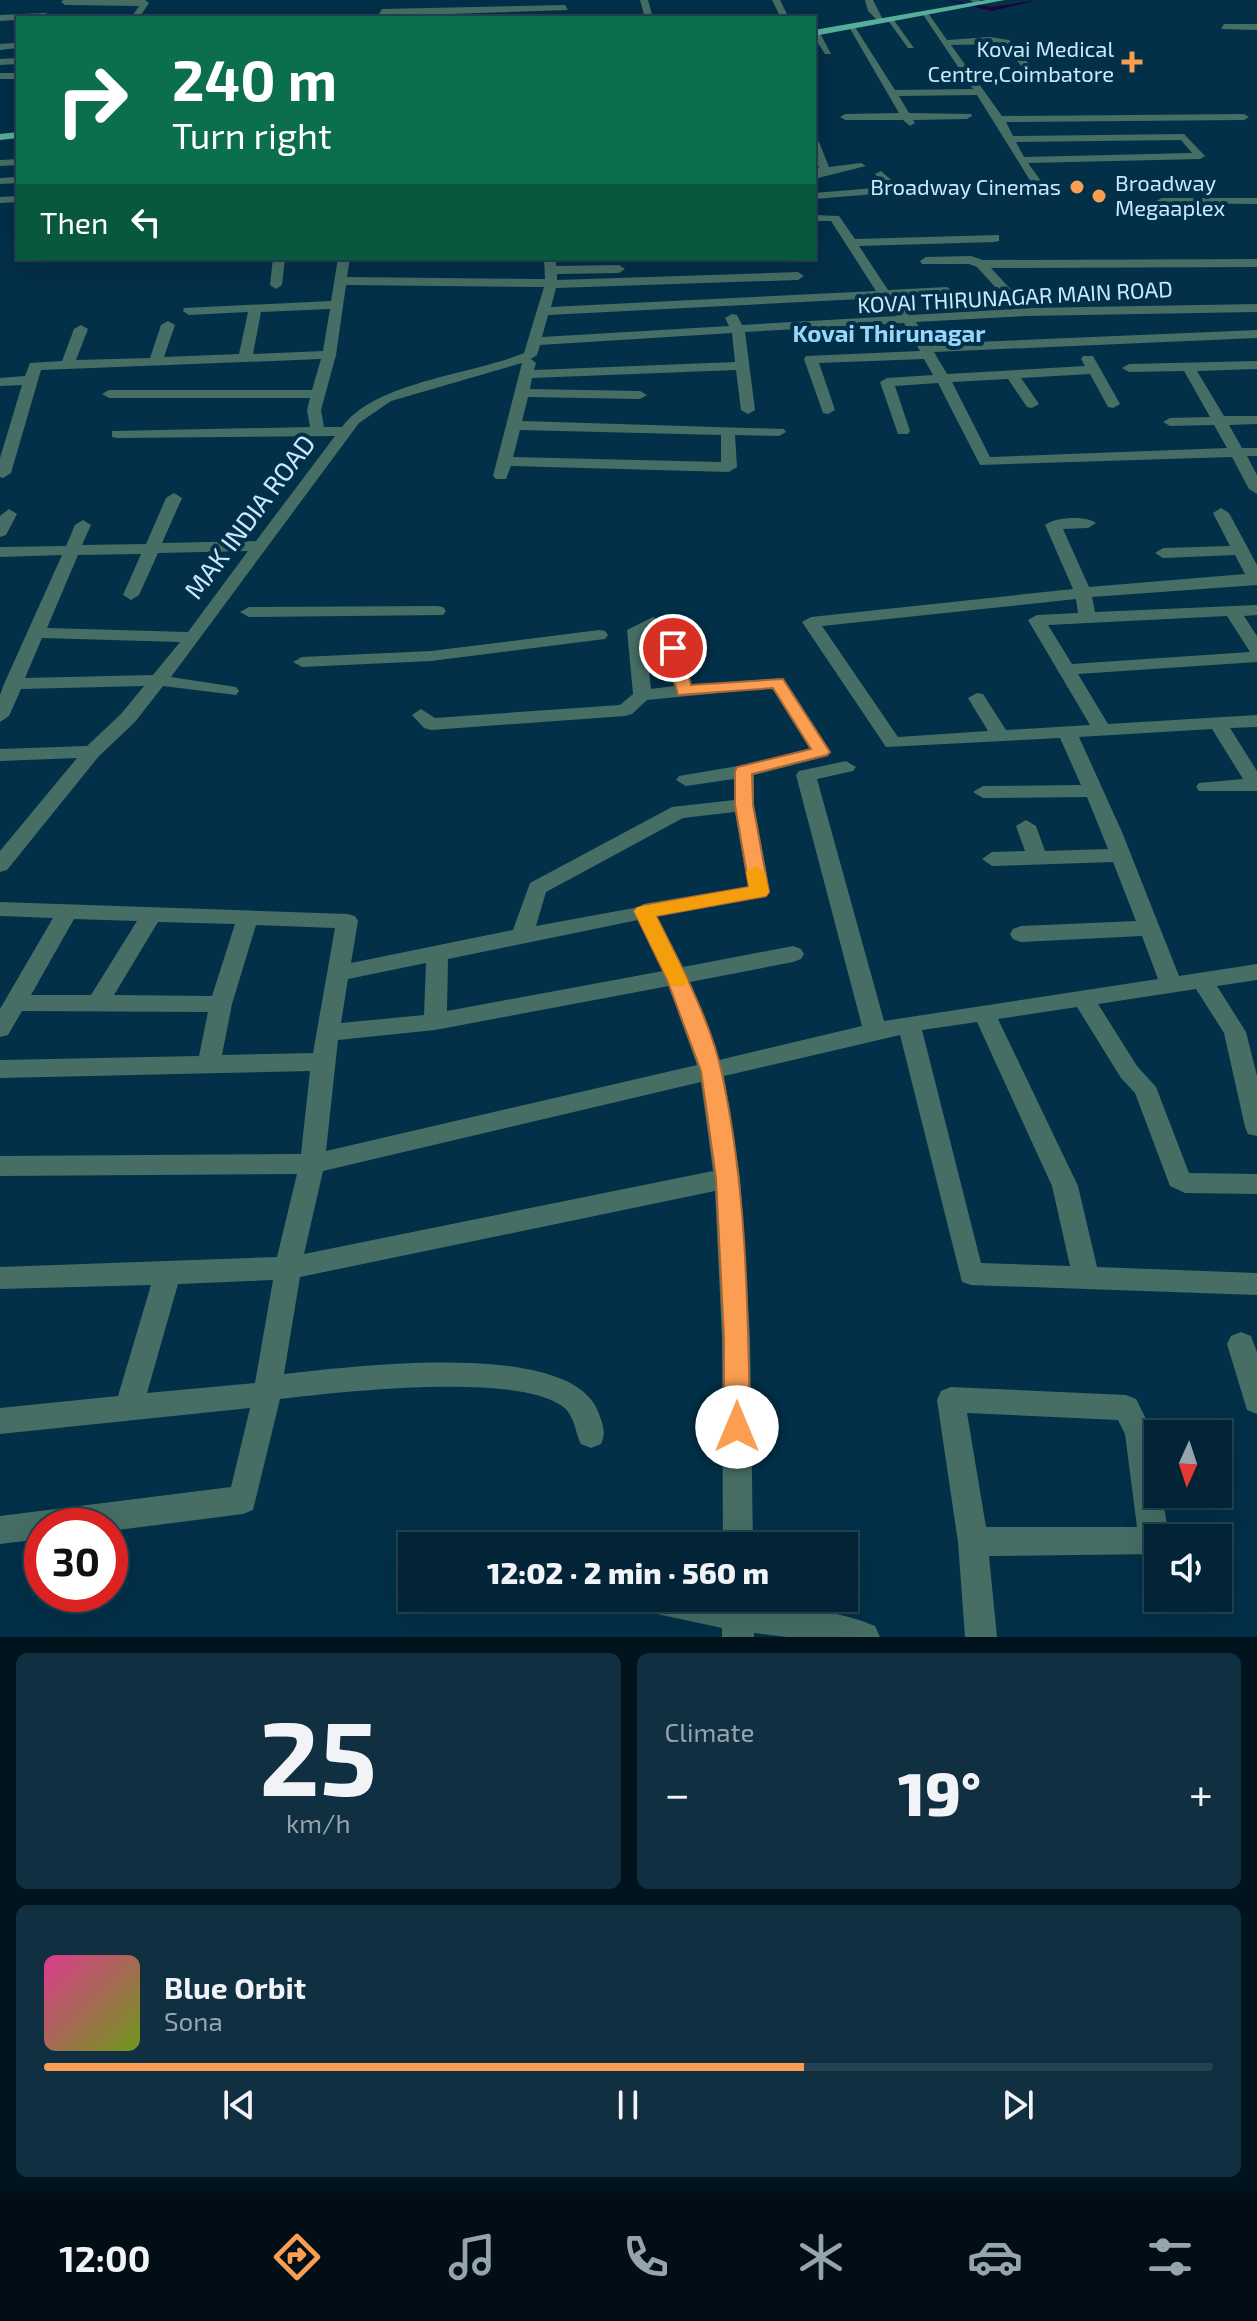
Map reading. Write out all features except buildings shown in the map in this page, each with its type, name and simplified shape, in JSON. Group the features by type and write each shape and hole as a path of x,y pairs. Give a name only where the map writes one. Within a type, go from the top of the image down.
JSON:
{"main road":[{"path":"816,32 974,2 1001,0"},
{"path":"816,32 925,15 952,7"}],"street":[{"path":"486,0 377,3 384,15 564,9"},
{"path":"869,0 872,11 885,19 911,46"},
{"path":"65,2 145,3 136,16"},
{"path":"925,15 999,119 1040,188"},
{"path":"853,27 905,115"},
{"path":"1224,27 1257,27"},
{"path":"816,34 828,52"},
{"path":"945,43 1006,42 1035,77"},
{"path":"892,93 979,92"},
{"path":"854,106 905,115 955,105"},
{"path":"845,117 967,116"},
{"path":"999,119 1244,117"},
{"path":"1009,139 1184,137 1200,156 1021,160"},
{"path":"818,174 861,166"},
{"path":"816,196 896,190 881,174"},
{"path":"1162,201 1257,201"},
{"path":"816,218 835,218 884,294 909,321 943,378 985,462 1257,452"},
{"path":"851,243 995,238"},
{"path":"911,240 965,318"},
{"path":"276,285 279,260"},
{"path":"318,431 314,410 329,355 344,260"},
{"path":"543,311 884,294 971,260 981,264 1257,263"},
{"path":"981,264 1025,312"},
{"path":"551,274 623,269"},
{"path":"341,281 551,274 798,276"},
{"path":"501,476 551,274"},
{"path":"715,274 723,302 738,330 748,410"},
{"path":"189,311 337,305"},
{"name":"KOVAI THIRUNAGAR MAIN ROAD","path":"532,348 738,330 1025,312 1257,308"},
{"path":"245,358 255,309"},
{"path":"1197,309 1213,335"},
{"path":"156,361 168,325"},
{"path":"67,365 81,329"},
{"path":"828,410 811,359 1080,341 1257,334"},
{"path":"1080,341 1113,404"},
{"name":"MAK INDIA ROAD","path":"0,865 92,752 128,718 193,637 354,420 386,398 504,366 532,348"},
{"path":"3,473 35,366 329,355"},
{"path":"1129,368 1257,365"},
{"path":"527,374 743,366"},
{"path":"1189,368 1257,489"},
{"path":"903,431 887,382 1094,370"},
{"path":"638,412 642,371"},
{"path":"1012,375 1032,404"},
{"path":"0,382 30,380"},
{"path":"522,393 728,431 779,432"},
{"path":"109,394 318,394"},
{"path":"514,425 638,412"},
{"path":"1170,422 1257,420"},
{"path":"117,434 346,431"},
{"path":"506,461 729,467 728,431"},
{"path":"131,595 174,498"},
{"path":"1221,513 1256,579 1083,593 811,622 893,743 999,734 1257,721"},
{"path":"0,532 9,514"},
{"path":"1088,523 1053,525 1083,593 1088,618"},
{"path":"0,716 83,525"},
{"path":"0,552 262,546"},
{"path":"1163,553 1241,550"},
{"path":"1026,600 1064,670 1102,730"},
{"path":"1037,620 1257,610"},
{"path":"249,612 437,611"},
{"path":"1232,611 1257,649"},
{"path":"642,695 636,630 653,622"},
{"path":"34,633 193,637"},
{"path":"302,662 431,656 599,635"},
{"path":"673,648 684,691"},
{"path":"1064,670 1257,657"},
{"path":"13,684 158,680 230,691"},
{"path":"421,715 431,724 625,710 642,695 777,682 821,752 744,771 686,780"},
{"path":"977,698 999,734"},
{"path":"1206,787 1256,783 1217,723"},
{"path":"1067,732 1172,985"},
{"path":"0,755 92,752"},
{"path":"846,767 806,775 875,1031"},
{"path":"340,973 644,911 759,892 744,805 744,771"},
{"path":"983,792 1093,791"},
{"path":"522,936 537,888 679,812 744,805"},
{"path":"1026,826 1037,857"},
{"path":"992,859 1120,855"},
{"path":"0,909 347,921 323,1062 312,1164 288,1268 268,1391 243,1500 0,1530"},
{"path":"0,1029 68,910"},
{"path":"644,911 677,977 711,1071 727,1178 736,1338 738,1532"},
{"path":"99,1001 152,914"},
{"path":"209,1064 221,1004 248,918"},
{"path":"1021,934 1149,928"},
{"path":"435,1022 437,953"},
{"path":"328,1033 435,1022 793,954"},
{"path":"0,1166 312,1164 909,1024 1257,972"},
{"path":"1202,981 1235,1032 1257,1127"},
{"path":"1084,1000 1129,1072 1144,1087 1179,1179 1185,1183 1257,1184"},
{"path":"14,1003 99,1001 221,1004"},
{"path":"984,1013 1065,1186 1086,1278"},
{"path":"909,1024 971,1274 1257,1284"},
{"path":"0,1069 323,1062"},
{"path":"0,1278 288,1268 727,1178"},
{"path":"128,1409 168,1273"},
{"path":"1241,1344 1257,1401"},
{"path":"0,1421 128,1409 368,1377 464,1376 538,1381 569,1394 588,1419 591,1435"},
{"path":"973,1542 1154,1541 1139,1433 1126,1408 951,1400 973,1542 981,1637"},
{"path":"714,1612 801,1623 864,1637"}],"waterway":[{"path":"948,0 992,9 1034,0"}],"slow traffic":[{"path":"678,981 644,911 759,892 756,872"}],"place":[{"name":"Kovai Medical Centre,Coimbatore","path":"1132,62"},
{"name":"Broadway Cinemas","path":"1077,187"},
{"name":"Broadway Megaaplex","path":"1099,196"}],"district":[{"name":"Kovai Thirunagar","path":"889,334"}],"route":[{"path":"673,648 684,691 777,682 821,752 744,771 744,805 759,892 644,911 677,977 711,1071 727,1178 736,1338 737,1427"}]}
